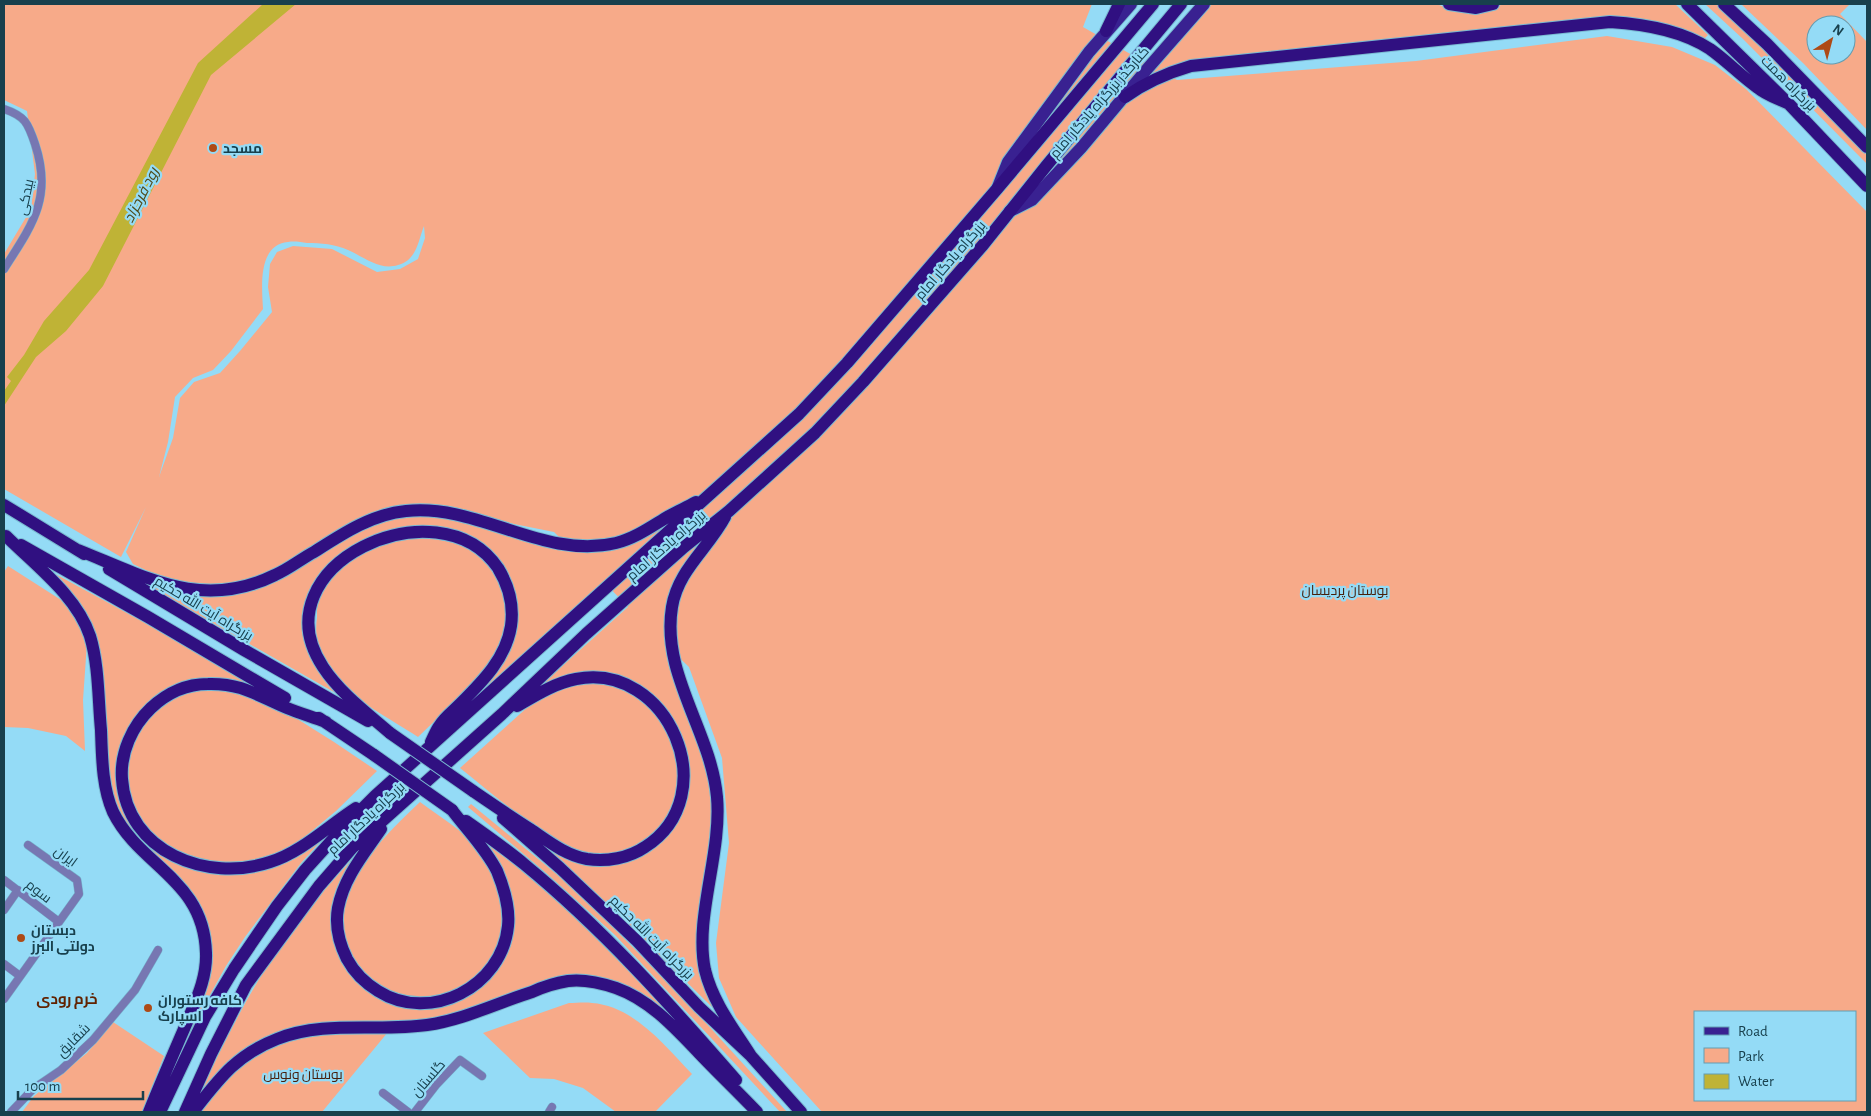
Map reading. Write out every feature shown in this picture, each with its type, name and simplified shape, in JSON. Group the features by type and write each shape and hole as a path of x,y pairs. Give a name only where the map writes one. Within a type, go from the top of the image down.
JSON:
{"highway":[{"path":"1106,31 1119,4"},
{"name":"بزرگراه یادگار امام","path":"160,1112 205,1017 255,936 305,870 375,796 799,414 847,364 1153,4"},
{"name":"بزرگراه یادگار امام","path":"185,1112 226,1023 252,977 334,868 352,848 502,714 586,634 684,547 729,511 815,433 863,382 983,245 1181,4"},
{"path":"1449,4 1476,8 1493,4"},
{"name":"بزرگراه همت","path":"1687,4 1789,104 1867,186"},
{"name":"بزرگراه همت","path":"1724,4 1767,44 1867,147"},
{"path":"1125,96 1159,77 1191,66 1610,22 1654,27 1692,39 1709,48 1759,90 1789,104"},
{"path":"78,550 170,586 195,591 214,592 247,586 276,575 349,530 389,513 426,510 447,512 484,520 549,542 581,547 616,543 633,537 709,495"},
{"name":"بزرگراه آیت الله حکیم","path":"4,505 244,650 390,734"},
{"path":"729,511 716,533 692,562 678,584 672,607 670,639 678,676 704,742 717,796 716,841 704,924 703,954 705,970 715,999 752,1056"},
{"path":"429,747 440,724 482,681 504,651 513,612 511,601 502,575 486,554 460,539 442,534 409,533 392,535 368,544 354,551 334,567 326,575 314,596 309,624 311,640 322,667 339,688 390,734 557,847 574,856 599,860 622,857 651,844 668,826 681,803 684,768 677,738 662,713 645,695 634,688 604,678 574,679 543,692 502,714"},
{"path":"5,536 148,617 326,722 452,810 523,863 607,940 670,1006 765,1112"},
{"path":"5,536 69,598 84,622 94,650 104,773 113,811 123,828 189,898 203,931 206,953 203,980 149,1112"},
{"path":"326,722 238,687 207,684 189,686 161,698 147,712 131,734 124,753 121,771 122,789 134,821 144,834 168,854 194,864 227,869 259,865 284,856 375,796"},
{"name":"بزرگراه آیت الله حکیم","path":"473,791 637,941 699,1007 752,1056 801,1112"},
{"path":"393,812 346,882 338,909 338,937 351,966 371,987 398,1001 429,1004 460,996 478,983 497,961 502,951 508,926 507,902 496,870 485,851 452,810"},
{"path":"193,1112 220,1077 236,1062 278,1038 294,1033 330,1029 428,1025 468,1015 550,985 570,981 607,985 631,994 645,1003 670,1024 757,1112"}],"main road":[{"path":"997,189 1008,162 1106,31 1131,4"},
{"name":"کنارگذر بزرگراه یادگار امام","path":"1010,211 1032,200 1081,148 1204,4"}],"street":[{"name":"بیدکی","path":"4,109 26,121 37,148 42,178 35,218 4,269"},
{"name":"ایران","path":"28,844 77,880 79,894 59,922"},
{"name":"سوم","path":"4,880 59,922"},
{"path":"4,910 18,890"},
{"path":"4,1000 59,922"},
{"name":"شقایق","path":"11,1112 33,1089 62,1070 82,1052 135,990 158,950"},
{"path":"4,964 20,976"},
{"name":"گلستان","path":"415,1112 436,1085 460,1060 482,1076"},
{"path":"383,1093 408,1112"}],"green space":[{"name":"بوستان پردیسان","path":"4,4 1092,4 1083,27 1155,68 1209,4 1436,4 1457,11 1494,8 1503,4 1675,4 1708,35 1703,40 1658,23 1161,71 1177,80 1416,61 1607,36 1672,47 1715,65 1746,89 1867,212 1867,1112 822,1112 736,1017 719,978 716,943 729,843 722,758 689,667 666,645 668,663 702,755 711,793 712,834 703,896 715,1010 599,896 524,830 561,856 642,855 661,841 675,824 685,805 689,783 688,761 665,709 644,689 611,674 583,673 572,675 531,694 628,607 604,582 442,727 511,642 500,563 481,545 453,533 361,542 336,559 314,610 306,635 309,652 313,660 339,695 141,582 192,594 231,595 244,592 347,536 266,575 220,585 195,586 152,573 133,564 126,552 146,507 121,557 4,489 4,254 31,209 35,174 27,111 4,100","holes":["424,226 425,238 418,259 400,269 377,272 332,249 293,246 277,252 270,264 268,287 272,312 220,373 194,382 180,398 173,438 159,477 168,442 175,397 193,378 213,370 231,351 263,309 262,279 266,259 271,251 278,245 290,242 328,244 343,248 378,265 391,266 404,263 409,259 416,249","410,506 454,507 514,524 554,532 572,550 433,514 385,519 358,531"]},
{"path":"1705,4 1719,4 1867,153 1867,164 1743,39"},
{"path":"1741,4 1850,4 1841,15 1806,15 1806,65 1856,65 1856,31 1867,42 1867,130 1803,63"},
{"path":"411,538 448,541 460,545 486,563 502,589 506,620 504,635 494,657 461,695 418,737 361,700 341,683 324,660 316,632 318,600 325,585 334,574 370,550"},
{"path":"8,566 69,605 87,643 83,700 85,751 66,736 28,728 4,727 4,572"},
{"path":"48,570 140,620 256,687 236,682 155,698 117,771 118,790 122,806 138,834 232,873 333,828 301,863 245,937 226,966 201,1011 170,1076 198,1003 207,927 134,835 116,808 109,781 99,656"},
{"path":"603,683 633,694 658,715 669,734 676,754 678,775 675,796 668,815 656,831 639,844 618,852 601,854 578,853 570,850 539,829 460,768 530,705 543,697 572,684"},
{"path":"197,689 236,691 291,715 377,771 336,811 295,845 257,861 213,863 177,852 157,839 141,822 130,801 125,773 129,749 148,717 172,698"},
{"path":"420,802 460,831 481,855 497,886 503,919 501,935 495,950 486,965 471,983 446,994 423,999 406,997 389,991 367,975 349,952 342,929 344,905 353,882 366,860 383,839"},
{"path":"471,804 576,890 685,1000 787,1112 780,1112 615,935 468,807"},
{"path":"478,835 566,909 668,1012 700,1048 683,1032 589,977 429,1021 324,1025 225,1065 214,1076 193,1106 243,1008 277,951 318,897 365,846 343,876 333,902 335,925 349,971 417,1009 438,1007 465,998 513,926"},
{"path":"569,1003 592,1003 622,1011 648,1029 692,1074 655,1112 616,1112 583,1088 554,1079 530,1078 483,1033"},
{"path":"113,1022 164,1056 142,1112 22,1112 34,1096 87,1053"},
{"name":"بوستان ونوس","path":"388,1032 322,1112 199,1112 234,1068 281,1041 330,1033"}],"water":[{"name":"رود فرحزاد","path":"263,4 296,4 211,75 103,286 66,331 36,357 4,406 4,391 11,381 7,377 24,355 44,321 89,270 198,63"}],"place":[{"name":"مسجد","path":"213,148"},
{"name":"دبستان دولتی البرز","path":"21,938"},
{"name":"کافه رستوران اسپارک","path":"148,1008"}],"district":[{"name":"خرم رودی","path":"67,999"}]}
